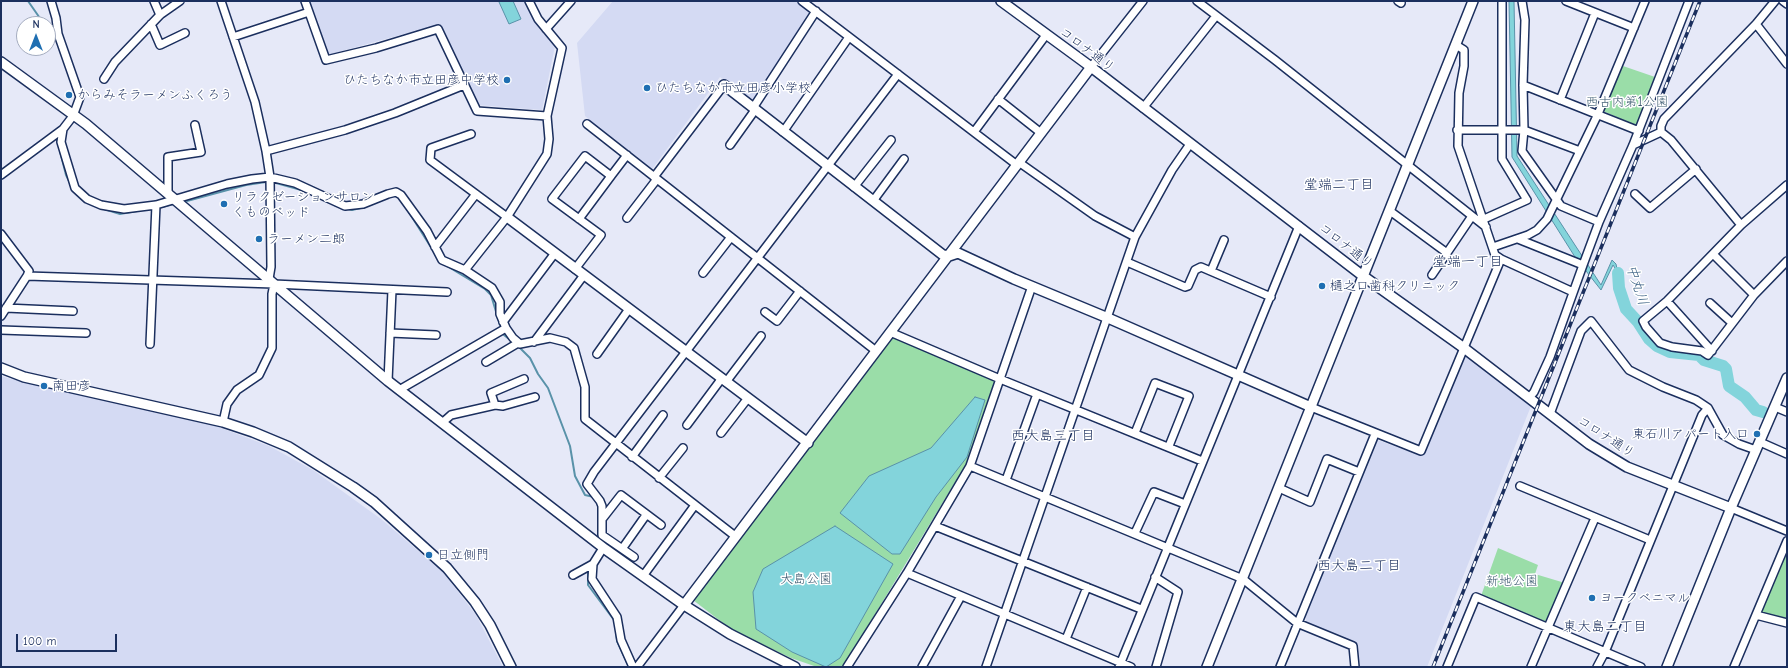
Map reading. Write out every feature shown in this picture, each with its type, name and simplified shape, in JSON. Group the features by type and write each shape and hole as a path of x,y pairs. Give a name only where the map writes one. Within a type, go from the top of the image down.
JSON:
{"street":[{"path":"1,175 63,129 73,116 80,98 58,34 56,18 51,1"},
{"path":"154,1 160,15"},
{"path":"104,79 115,62 151,24 160,15 180,1"},
{"path":"221,1 255,102 266,151 270,178 272,294 272,348 258,375 238,390 227,404 223,422"},
{"path":"305,1 326,60 376,48 438,29 477,111 547,116"},
{"path":"465,270 507,217 546,154 549,139 547,116 562,48 546,29 529,1"},
{"path":"546,29 571,1"},
{"path":"802,1 1018,164 1095,216 1135,237"},
{"name":"コロナ通り","path":"1001,1 1091,67 1363,276 1464,348 1589,444 1627,467 1731,508"},
{"path":"637,667 735,536 808,443 890,332 1091,67 1143,1"},
{"path":"1197,1 1408,164 1486,227"},
{"path":"1207,667 1473,1"},
{"path":"1484,219 1527,200 1502,159 1502,1"},
{"path":"1522,1 1525,20 1523,85 1524,130 1522,151 1561,206 1600,222"},
{"path":"1566,1 1634,28"},
{"path":"1493,247 1518,239 1537,230 1547,219 1598,114 1645,1"},
{"path":"1529,398 1534,392 1550,357 1583,265 1639,131 1690,1"},
{"path":"1661,132 1661,126 1664,119 1756,24 1775,1"},
{"path":"1783,1 1787,4"},
{"path":"730,145 816,11"},
{"path":"233,37 309,12"},
{"path":"1560,100 1595,13"},
{"path":"1143,108 1216,16"},
{"path":"151,24 160,45 185,33"},
{"path":"1756,24 1787,64"},
{"path":"974,132 1046,35"},
{"path":"783,132 849,37"},
{"path":"1456,45 1464,50 1464,66 1459,93 1457,130 1458,146 1495,255 1501,260 1573,292"},
{"path":"1,62 86,124 168,192 399,390 604,548 684,605 730,634 795,667"},
{"path":"634,557 602,535 603,518 600,501 587,484 615,444 898,74"},
{"path":"266,151 345,130 395,113 464,85"},
{"path":"627,218 724,85 943,255 949,256 958,253 1311,407 1375,434 1421,451 1501,260"},
{"path":"1523,85 1639,131"},
{"path":"998,99 1041,133"},
{"path":"587,124 876,351"},
{"path":"168,192 168,157 201,152 195,125"},
{"path":"63,129 61,142 75,188 87,199 101,205 124,209 156,205 227,184 252,179 270,178 295,183 345,206 363,204 396,192 401,195 427,231 442,260 465,270 492,288 500,302 500,314 505,325 518,343"},
{"path":"1457,130 1524,130 1580,151"},
{"path":"1633,145 1661,132"},
{"path":"1661,132 1671,140 1696,169 1741,225"},
{"path":"471,134 431,148 430,160 808,443"},
{"path":"854,187 891,140"},
{"path":"986,667 1135,237 1172,170 1190,144"},
{"path":"580,219 626,155"},
{"path":"575,268 601,235 552,199 585,156 611,176"},
{"path":"873,201 904,159"},
{"path":"1635,194 1650,208 1696,169"},
{"path":"1787,185 1741,225 1714,255 1643,321 1654,339 1660,343 1672,347 1702,351 1708,355 1754,295 1787,261"},
{"path":"435,247 476,194"},
{"path":"150,344 156,205"},
{"path":"1390,211 1447,253"},
{"path":"1432,275 1472,216"},
{"path":"1120,665 1141,609 1168,547 1299,226"},
{"path":"1,234 29,271 1,316"},
{"path":"703,273 731,237"},
{"path":"1518,239 1583,265"},
{"path":"1210,271 1224,240"},
{"path":"399,390 505,325 555,253"},
{"path":"1714,255 1754,295"},
{"path":"1127,262 1182,286 1188,286 1198,268 1201,267 1271,297"},
{"path":"533,342 584,275"},
{"path":"27,276 152,280 271,281 392,290 447,292"},
{"path":"847,667 907,573 970,466 1032,286"},
{"path":"388,381 392,290"},
{"path":"764,312 777,321 800,291"},
{"path":"1666,301 1712,350"},
{"path":"1710,303 1732,323"},
{"path":"6,308 73,311"},
{"path":"597,354 629,309"},
{"path":"1550,414 1581,331 1591,321 1629,370 1663,387 1696,400 1708,408 1723,435 1739,444 1758,446 1787,454"},
{"path":"1,330 86,333"},
{"path":"890,332 1000,379 1169,446 1202,461"},
{"path":"390,333 436,335"},
{"path":"687,425 761,336"},
{"path":"486,362 518,343 533,342 550,338 566,342 574,348 585,387 585,419 615,444 735,536"},
{"path":"1,368 24,377 223,422 253,432 289,447 374,502 427,548 447,568 475,602 490,625 511,667"},
{"path":"1667,667 1731,508 1787,378"},
{"path":"495,405 491,393 524,379"},
{"path":"1135,433 1155,383 1188,396 1169,446"},
{"path":"1006,480 1037,394"},
{"path":"442,423 451,415 495,405 503,406 535,396"},
{"path":"721,433 748,398"},
{"path":"1775,407 1787,412"},
{"path":"1597,667 1605,652 1702,415 1708,408"},
{"path":"632,457 663,415"},
{"path":"1280,667 1375,434"},
{"path":"659,478 684,448"},
{"path":"1279,488 1310,502 1327,459 1359,472"},
{"path":"970,466 1046,496 1242,579 1297,623 1353,646 1355,667"},
{"path":"1520,486 1650,540"},
{"path":"1135,533 1154,492 1185,504"},
{"path":"603,518 621,495 661,525"},
{"path":"643,576 695,505"},
{"path":"1731,508 1787,531"},
{"path":"622,550 646,515"},
{"path":"1531,667 1595,518"},
{"path":"935,526 1141,609"},
{"path":"1734,667 1787,541"},
{"path":"573,575 593,564 604,548"},
{"path":"593,564 592,579 617,617 621,640 633,667"},
{"path":"907,573 1004,615 1066,639 1120,665 1131,667"},
{"path":"1155,577 1178,592 1156,667"},
{"path":"1066,639 1087,587"},
{"path":"922,667 961,596"},
{"path":"1447,667 1476,597 1641,667"},
{"path":"1756,615 1787,623"}],"shaded area":[{"name":"ひたちなか市立田彦中学校","path":"308,1 525,1 534,20 555,46 542,110 478,105 437,25 327,55"},
{"name":"ひたちなか市立田彦小学校","path":"613,1 799,1 811,10 753,100 720,77 650,172 585,116 577,43"},
{"path":"1465,355 1531,406 1427,667 1360,667 1358,644 1306,622 1306,613 1375,439 1421,456"},
{"path":"1,376 154,410 216,426 269,446 313,470 381,519 443,572 476,615 503,667 1,667"}],"green space":[{"name":"西古内第1公園","path":"1623,66 1655,77 1637,126 1603,111"},
{"name":"大島公園","path":"892,337 996,381 968,461 843,667 817,667 791,658 732,630 693,600"},
{"name":"新地公園","path":"1498,548 1538,565 1535,574 1565,583 1548,620 1542,622 1481,596"},
{"path":"1787,552 1787,620 1761,614"}],"water":[{"path":"513,1 521,19 509,24 499,2"},
{"path":"1509,1 1514,1 1517,156 1601,285 1612,260 1616,264 1621,288 1617,289 1615,268 1613,265 1601,290 1575,257 1512,157"},
{"path":"975,397 985,400 967,457 936,497 900,554 892,554 840,513 869,476 931,448"},
{"path":"835,526 893,564 840,658 826,667 792,652 756,629 753,592 763,569"}],"waterway":[{"path":"28,1 38,16"},
{"path":"60,151 66,175 70,183"},
{"path":"187,201 246,185 266,182"},
{"path":"276,183 305,191"},
{"path":"162,207 173,204"},
{"path":"334,205 352,210 365,207"},
{"path":"405,206 439,260"},
{"path":"104,209 120,214 137,211"},
{"path":"447,266 485,289 491,295 500,325"},
{"name":"中丸川","path":"1618,273 1619,288 1626,309 1638,322 1649,339 1657,346 1670,352 1699,355 1704,360 1723,366 1726,369 1729,386 1745,397 1756,410 1763,412"},
{"path":"504,335 514,343"},
{"path":"517,345 530,358 538,374 548,388 570,446 575,476 585,495 594,497"},
{"path":"589,563 596,554"},
{"path":"588,569 588,585 614,620"},
{"path":"616,632 617,641 629,667"}],"railway":[{"path":"1433,667 1700,1"}],"place":[{"name":"ひたちなか市立田彦中学校","path":"507,80"},
{"name":"ひたちなか市立田彦小学校","path":"647,88"},
{"name":"からみそラーメンふくろう","path":"69,95"},
{"name":"リラクゼーションサロン くものベッド","path":"224,204"},
{"name":"ラーメン二郎","path":"259,239"},
{"name":"樋之口歯科クリニック","path":"1322,286"},
{"name":"南田彦","path":"44,386"},
{"name":"東石川アパート入口","path":"1757,434"},
{"name":"日立側門","path":"429,555"},
{"name":"ヨークベニマル","path":"1592,598"}],"district":[{"name":"堂端二丁目","path":"1339,185"},
{"name":"堂端一丁目","path":"1468,262"},
{"name":"西大島三丁目","path":"1053,436"},
{"name":"西大島二丁目","path":"1359,566"},
{"name":"東大島二丁目","path":"1605,627"}]}
